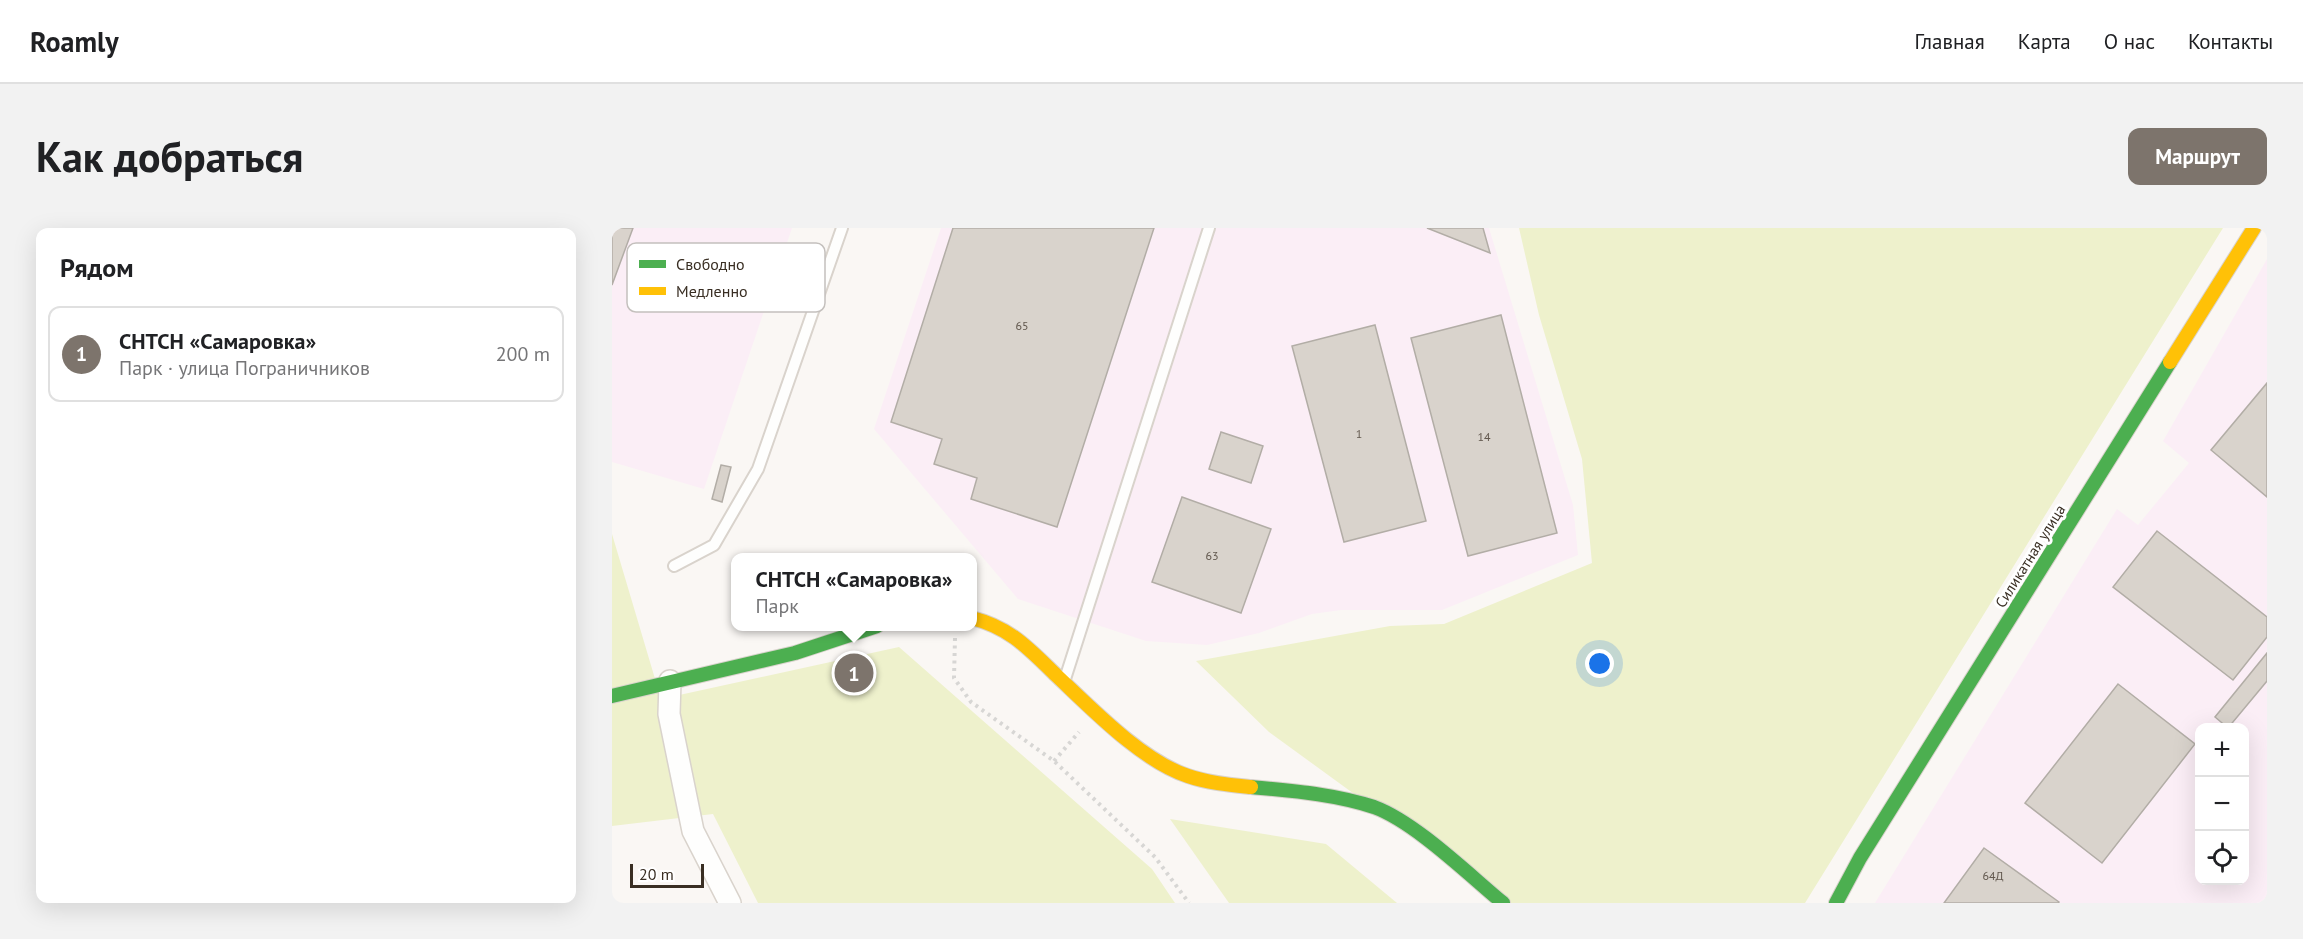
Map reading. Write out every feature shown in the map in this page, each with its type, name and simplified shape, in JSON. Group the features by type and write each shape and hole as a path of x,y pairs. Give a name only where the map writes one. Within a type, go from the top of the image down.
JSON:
{"street":[{"name":"Силикатная улица","path":"1836,903 1867,848 2254,228"},
{"path":"977,619 991,623 1013,634 1096,713 1146,753 1187,776 1234,785 1327,795 1376,808 1418,833 1503,903"},
{"path":"612,696 795,653 864,631"},
{"path":"670,681 669,714 693,831 730,903"}],"lane":[{"path":"825,277 842,228"},
{"path":"1064,682 1209,228"},
{"path":"674,566 714,545 758,469 813,312"}],"path":[{"path":"955,631 954,678 971,702 1054,761 1155,858 1189,903"},
{"path":"1054,761 1096,713"}],"shaded area":[{"path":"612,228 792,228 787,243 627,243 627,312 764,312 704,489 612,462"},
{"path":"941,228 1489,228 1573,505 1578,555 1442,610 1341,610 1312,614 1259,633 1207,645 1146,641 1018,599 874,429"},
{"path":"2267,259 2267,903 1875,903 2117,509 2138,525 2189,463 2163,441"}],"green space":[{"path":"1519,228 2223,228 1805,903 1504,903 1269,732 1196,661 1390,626 1444,624 1592,563 1582,459 1539,315"},
{"path":"612,534 661,699 899,647 1152,869 1175,903 758,903 713,814 612,826"},
{"path":"1170,819 1326,844 1397,903 1229,903"}],"building":[{"path":"612,228 633,228 627,243 612,285"},
{"path":"953,228 1154,228 1057,527 971,499 977,478 934,464 942,439 891,422"},
{"path":"1427,228 1483,228 1490,253"},
{"path":"1501,315 1557,533 1468,556 1411,338"},
{"path":"1375,325 1426,521 1344,542 1292,346"},
{"path":"2267,383 2267,497 2211,450"},
{"path":"1221,432 1263,446 1251,483 1209,469"},
{"path":"721,465 731,467 722,502 712,499"},
{"path":"1182,497 1271,529 1241,613 1152,582"},
{"path":"2157,531 2267,617 2267,637 2233,680 2113,587"},
{"path":"2267,653 2267,681 2232,723 2222,723 2215,717"},
{"path":"2118,684 2195,744 2102,863 2025,803"},
{"path":"1984,848 2059,902 1944,903"}],"traffic: fast":[{"path":"1836,903 1860,858 2170,362"},
{"path":"612,696 795,653 862,631"},
{"path":"1251,787 1344,799 1390,814 1424,836 1503,903"}],"traffic: slow":[{"path":"2170,362 2254,228"},
{"path":"977,619 998,627 1019,641 1118,733 1153,759 1188,776 1251,787"}],"place":[{"name":"СНТСН «Самаровка»","path":"854,673"}]}
